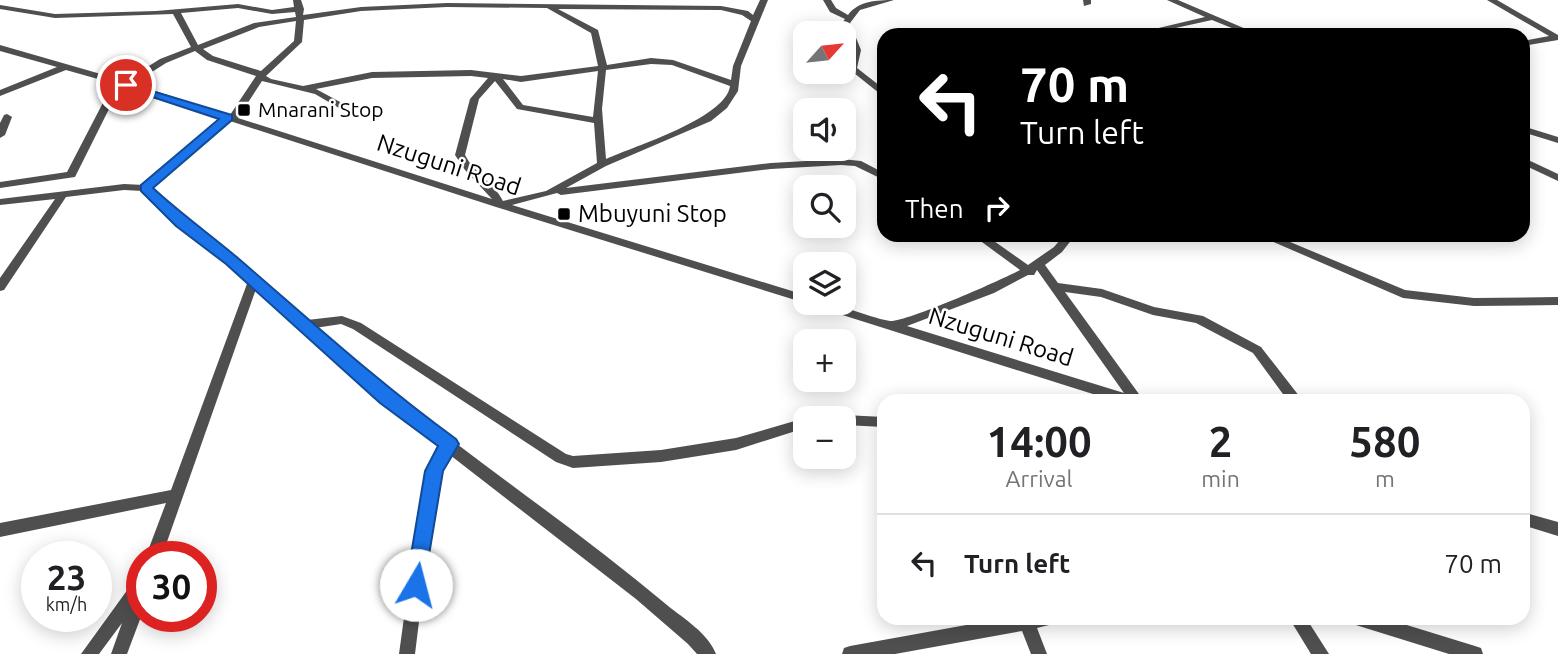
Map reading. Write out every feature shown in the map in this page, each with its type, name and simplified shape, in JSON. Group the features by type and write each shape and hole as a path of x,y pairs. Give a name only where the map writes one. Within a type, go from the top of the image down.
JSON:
{"street":[{"path":"550,193 601,163 708,119 727,102 737,66 764,0"},
{"path":"827,0 833,10 848,18"},
{"path":"877,88 853,69 857,51 846,23 857,8 890,0"},
{"path":"1171,0 1239,28"},
{"path":"1491,0 1557,37"},
{"path":"0,185 71,174 112,93 163,61 257,25 388,4 720,8 745,13 755,20"},
{"path":"0,7 55,16 176,12 238,6 272,12 298,5 300,19 298,42 272,61 248,90 230,119 146,188 0,202"},
{"path":"551,8 595,32 603,69 597,121 601,163"},
{"path":"176,12 196,48 210,58 261,74 268,81 306,88 339,105"},
{"path":"1164,28 1214,17"},
{"path":"1530,42 1557,37"},
{"name":"Nzuguni Road","path":"0,48 126,85 793,295"},
{"path":"306,88 372,75 495,75 521,79 644,61 666,62 734,84"},
{"path":"0,93 65,67"},
{"path":"495,75 520,107 597,121"},
{"path":"495,75 475,99 460,155 468,169 490,187 500,205 550,193 718,171 841,162 857,163 877,173"},
{"path":"0,135 7,117"},
{"path":"1530,131 1558,140"},
{"path":"1530,164 1558,178"},
{"path":"146,188 181,223 231,260 386,398 450,444 642,594 694,638 708,654"},
{"path":"0,286 62,196"},
{"path":"990,242 1034,268 1055,288 1129,394"},
{"path":"892,327 1034,268 1056,253 1065,242"},
{"path":"1279,242 1403,294 1474,302 1558,301"},
{"path":"159,541 253,282"},
{"path":"1055,288 1102,293 1153,311 1199,319 1258,350 1291,394"},
{"name":"Nzuguni Road","path":"855,315 1111,394"},
{"path":"304,325 342,320 356,326 561,458 573,462 660,456 736,444 793,427"},
{"path":"856,421 877,422"},
{"path":"407,654 428,500 438,459 450,444"},
{"path":"0,530 176,495"},
{"path":"1530,521 1558,529"},
{"path":"89,654 126,604"},
{"path":"850,654 1000,625"},
{"path":"1028,625 1039,654"},
{"path":"1302,625 1321,654"},
{"path":"1382,625 1475,654"},
{"path":"119,654 127,632"}],"place":[{"name":"Mnarani Stop","path":"244,110"},
{"name":"Mbuyuni Stop","path":"564,214"}],"route":[{"path":"126,85 228,118 146,188 155,194 181,223 231,260 386,398 450,444 438,459 434,471 416,585"}]}
